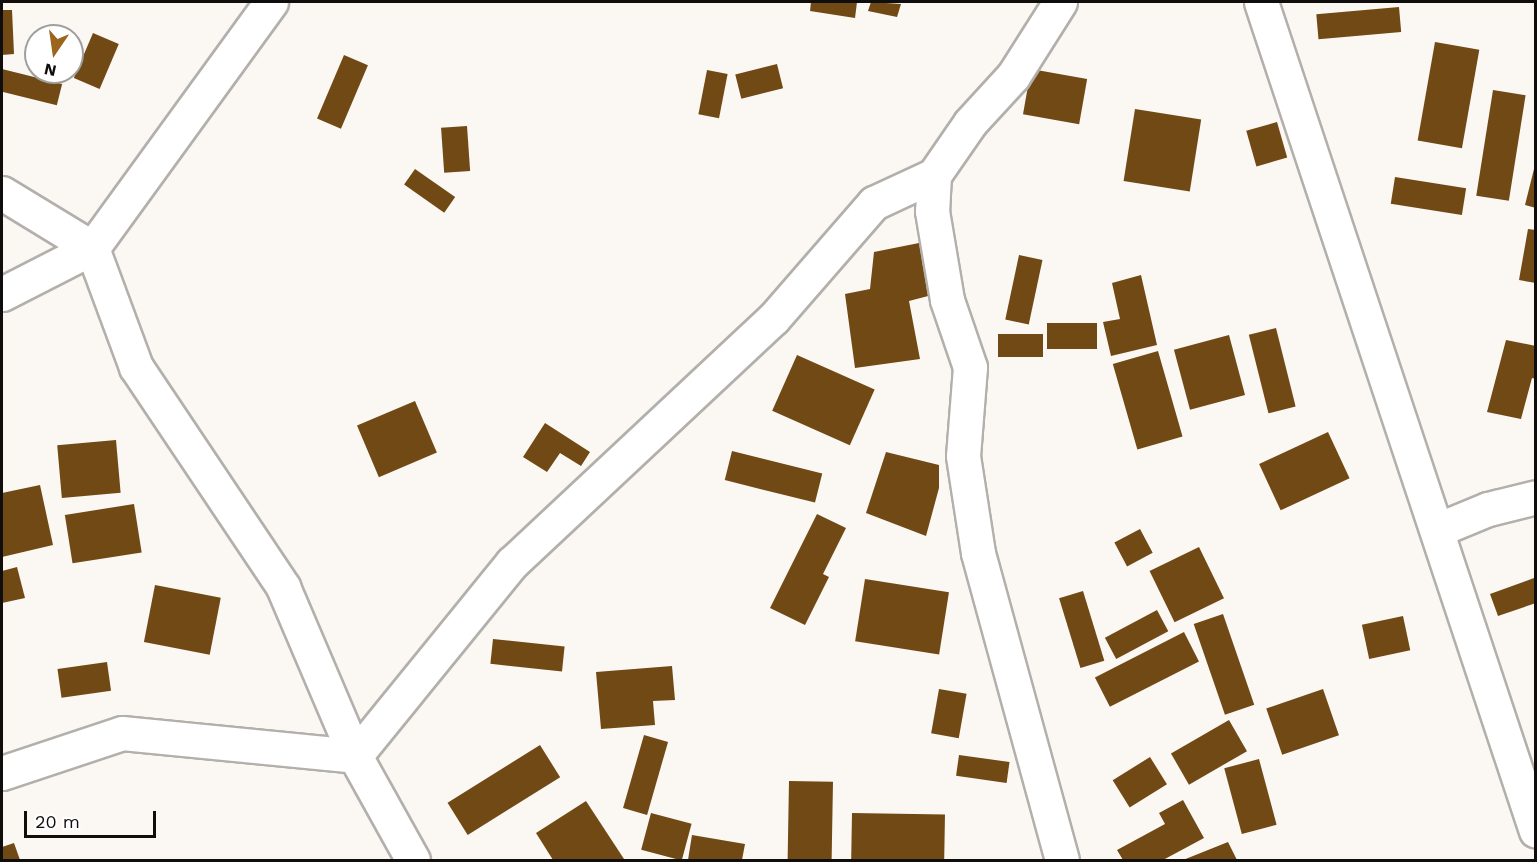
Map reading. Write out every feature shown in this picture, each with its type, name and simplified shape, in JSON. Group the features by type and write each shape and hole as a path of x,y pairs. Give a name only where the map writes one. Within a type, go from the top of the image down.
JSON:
{"street":[{"path":"2,294 92,248 271,2"},
{"path":"356,756 512,563 773,319 874,203 934,175 970,123 1013,76 1060,2"},
{"path":"1261,2 1536,831"},
{"path":"934,175 932,211 935,240 947,300 970,367 963,456 978,554 1062,861"},
{"path":"2,193 92,248 136,368 283,587 356,756 413,861"},
{"path":"1437,530 1488,509 1536,497"},
{"path":"2,773 122,733 356,756"}],"building":[{"path":"811,2 857,2 855,18 810,11"},
{"path":"871,2 901,4 897,17 868,11"},
{"path":"1399,7 1401,32 1318,39 1316,14"},
{"path":"2,10 12,10 14,54 2,55"},
{"path":"93,33 119,44 100,89 84,82 84,54"},
{"path":"1435,42 1479,50 1462,148 1418,140"},
{"path":"344,55 368,65 341,129 317,119"},
{"path":"777,64 783,88 741,99 735,74"},
{"path":"2,69 24,74 24,84 62,84 57,105 2,92"},
{"path":"1031,69 1087,79 1079,124 1023,114"},
{"path":"707,70 728,74 719,118 698,114"},
{"path":"1493,90 1526,95 1509,201 1476,196"},
{"path":"1135,109 1201,119 1190,192 1124,181"},
{"path":"1277,122 1287,158 1256,166 1246,131"},
{"path":"467,126 470,171 444,173 441,128"},
{"path":"1536,165 1536,208 1525,205"},
{"path":"415,169 455,197 444,213 404,185"},
{"path":"1395,177 1466,188 1462,215 1391,204"},
{"path":"1528,229 1536,230 1536,283 1519,280"},
{"path":"924,242 932,295 909,301 920,359 855,368 845,294 870,289 874,252"},
{"path":"1019,255 1042,260 1029,325 1005,320"},
{"path":"1141,275 1157,345 1111,356 1103,322 1120,319 1112,283"},
{"path":"1047,323 1097,323 1097,349 1047,349"},
{"path":"1276,328 1296,407 1268,413 1249,335"},
{"path":"998,334 1043,334 1043,357 998,357"},
{"path":"1229,335 1245,395 1190,410 1174,350"},
{"path":"1506,340 1536,346 1536,379 1532,378 1521,419 1487,412"},
{"path":"1158,351 1183,437 1137,450 1113,364"},
{"path":"797,355 875,390 850,445 772,411"},
{"path":"415,401 437,453 379,477 357,426"},
{"path":"545,423 590,452 581,466 560,453 547,472 523,457"},
{"path":"1328,432 1350,478 1281,510 1259,464"},
{"path":"116,440 121,493 62,498 57,445"},
{"path":"732,451 822,473 815,503 725,480"},
{"path":"886,452 939,465 939,488 926,536 866,513"},
{"path":"40,485 53,545 2,557 2,493"},
{"path":"134,504 142,552 73,563 65,515"},
{"path":"817,514 846,528 823,574 829,577 805,625 770,608"},
{"path":"1140,529 1153,553 1127,566 1114,543"},
{"path":"1199,547 1224,598 1175,622 1150,571"},
{"path":"17,567 25,598 2,603 2,571"},
{"path":"1534,578 1536,603 1498,616 1490,594"},
{"path":"865,579 949,592 939,655 855,641"},
{"path":"155,585 221,598 210,655 144,642"},
{"path":"1083,591 1104,661 1080,668 1059,598"},
{"path":"1157,610 1168,631 1116,659 1105,638"},
{"path":"1223,614 1254,705 1225,715 1194,624"},
{"path":"1403,616 1410,650 1369,659 1362,625"},
{"path":"1184,632 1199,661 1110,707 1095,677"},
{"path":"493,639 565,647 562,671 490,664"},
{"path":"107,662 111,691 62,698 57,669"},
{"path":"672,666 675,700 653,701 655,725 601,729 596,672"},
{"path":"939,689 967,694 959,738 931,733"},
{"path":"1323,689 1339,735 1282,755 1266,709"},
{"path":"1229,720 1247,751 1189,785 1171,754"},
{"path":"644,735 668,742 647,815 623,808"},
{"path":"540,745 560,777 468,835 448,803"},
{"path":"959,755 1010,762 1007,783 956,776"},
{"path":"1150,757 1167,784 1130,807 1113,780"},
{"path":"1259,759 1277,825 1242,834 1224,768"},
{"path":"789,781 833,782 832,860 788,860"},
{"path":"1183,800 1204,838 1163,860 1123,860 1117,850 1165,824 1159,813"},
{"path":"586,801 624,859 553,860 536,833"},
{"path":"651,813 692,824 682,860 641,850"},
{"path":"852,813 945,815 944,860 851,860"},
{"path":"692,835 745,844 742,860 688,860"},
{"path":"1228,842 1237,860 1183,860"},
{"path":"14,843 20,860 2,860 2,847"}]}
